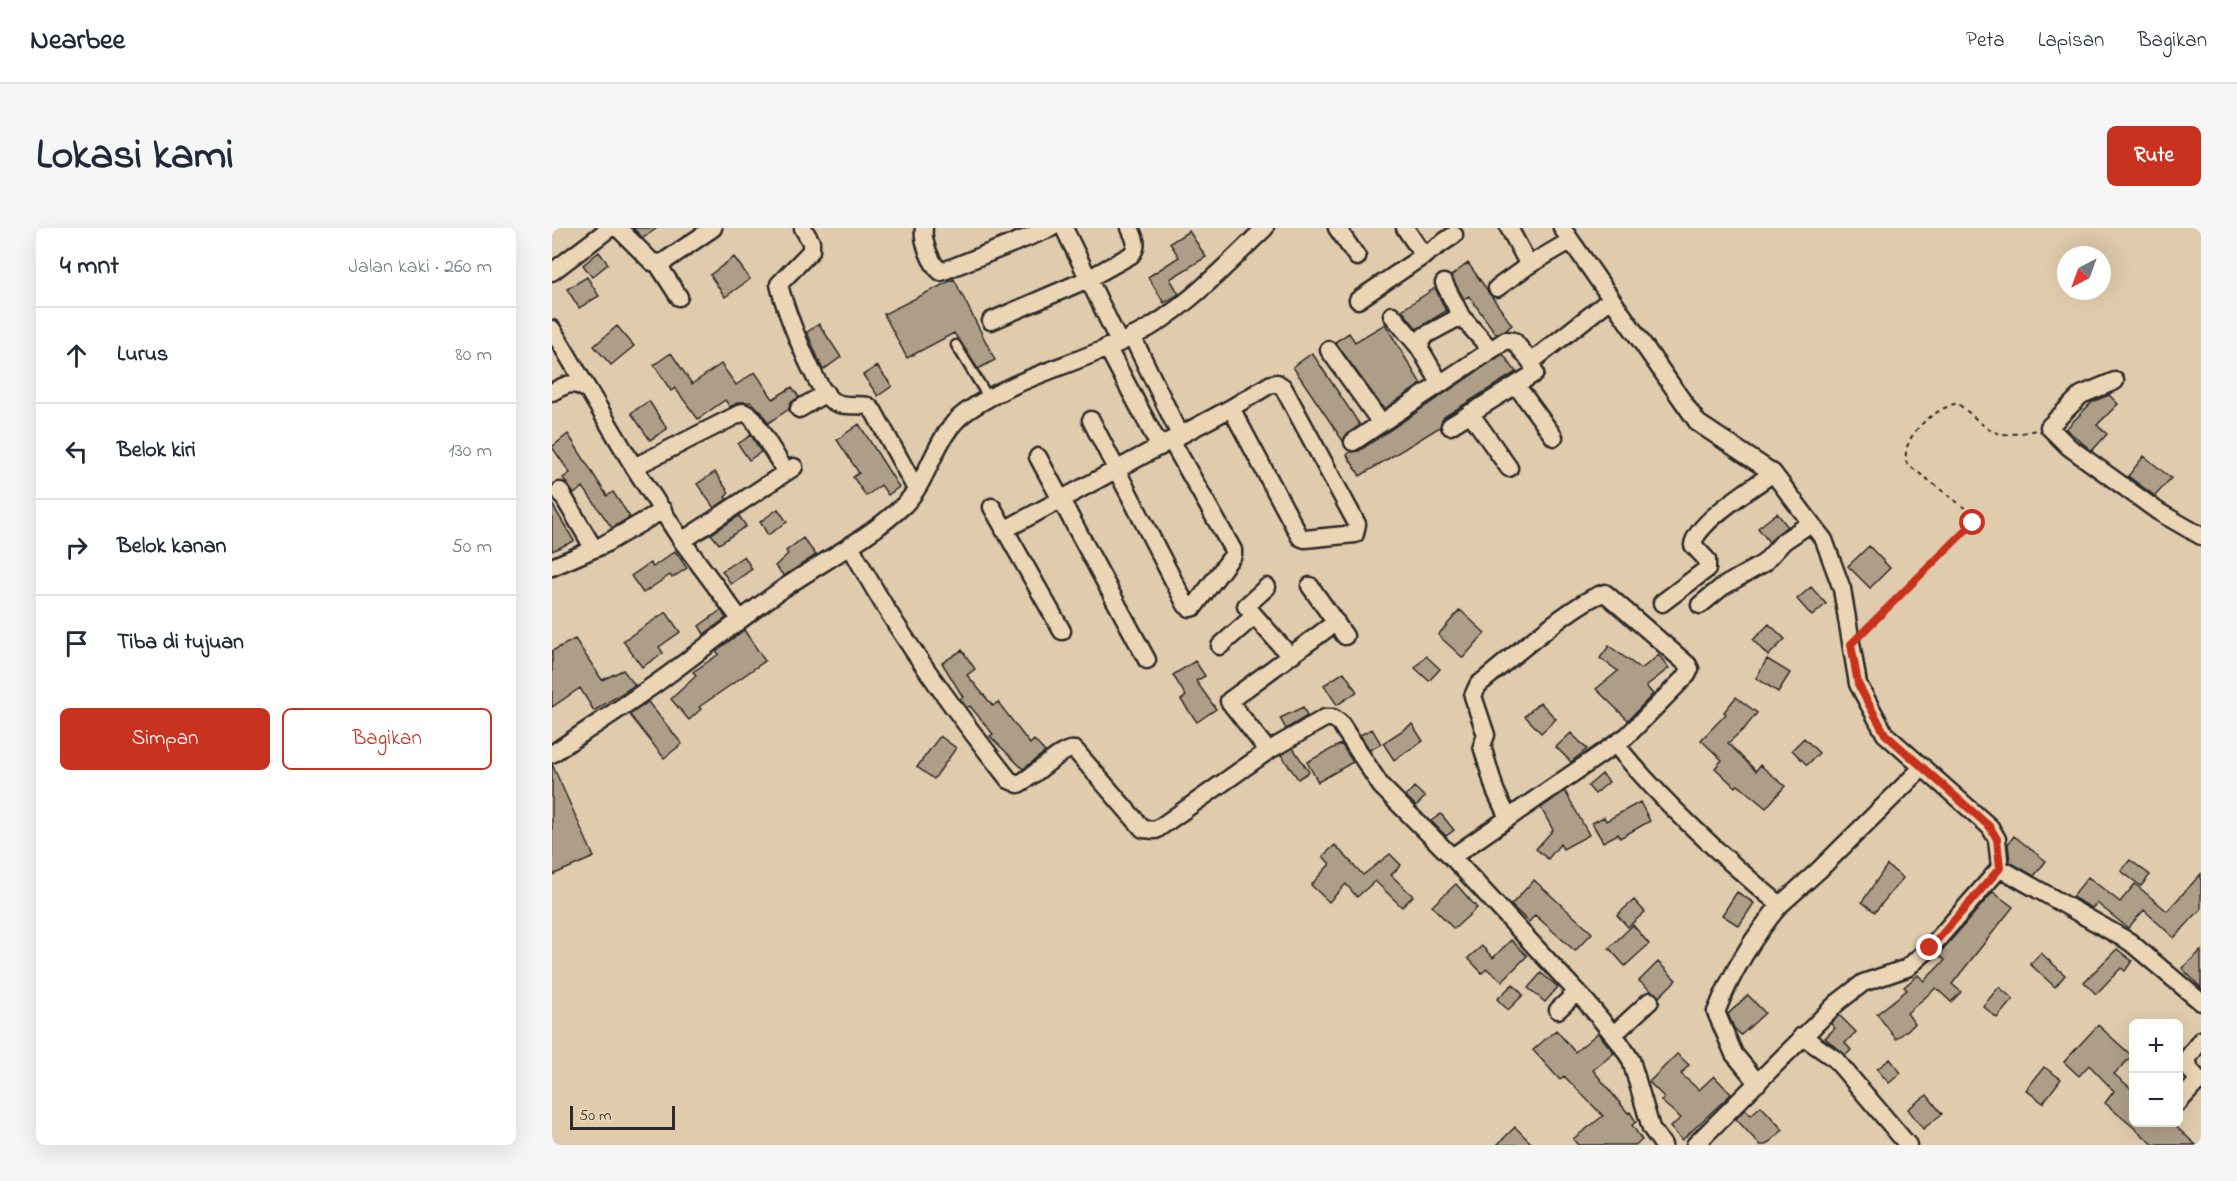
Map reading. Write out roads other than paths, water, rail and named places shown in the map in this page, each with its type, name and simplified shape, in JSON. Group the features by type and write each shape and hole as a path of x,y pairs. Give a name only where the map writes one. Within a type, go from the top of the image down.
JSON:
{"street":[{"path":"552,272 610,228"},
{"path":"618,228 652,262 657,263 662,263 713,228"},
{"path":"804,228 812,242 811,251 779,284 800,341 831,400 842,406 868,406 874,411 916,489"},
{"path":"924,228 926,245 936,268 941,272 1051,228"},
{"path":"1064,228 1170,441 1233,550 1233,555 1194,606 1186,605 1091,420"},
{"path":"991,321 1088,279 1131,255 1136,249 1136,241 1130,228"},
{"path":"552,754 661,680 740,619 882,524 905,504 916,489 945,432 964,413 988,398 1120,342 1179,305 1265,228"},
{"path":"1337,228 1357,257"},
{"path":"1405,228 1424,256"},
{"path":"1509,228 1529,266"},
{"path":"1497,288 1529,266 1566,235 1698,423 1773,473 1824,540 1842,589 1858,684 1885,734 1995,833 2000,868 1930,948 1907,968 1863,983 1837,1003 1695,1145"},
{"path":"1358,300 1454,236"},
{"path":"657,263 679,297"},
{"path":"1444,283 1461,316 1491,350"},
{"path":"1531,362 1611,299"},
{"path":"1392,315 1419,347 1440,383"},
{"path":"1419,347 1425,336 1461,316"},
{"path":"552,329 634,467 682,541 740,619"},
{"path":"1353,442 1440,383 1511,339 1531,362 1535,373 1449,426"},
{"path":"1120,342 1170,441"},
{"path":"1329,350 1381,423"},
{"path":"2115,381 2081,395 2049,427 2069,447 2159,512 2201,536"},
{"path":"552,392 567,384 575,383 586,389"},
{"path":"1004,530 1231,408 1271,384 1277,383 1283,387 1357,524 1355,534 1305,539 1300,537 1231,408"},
{"path":"1516,384 1554,437"},
{"path":"799,409 826,393"},
{"path":"634,467 743,412 752,417 790,470 682,541"},
{"path":"1470,413 1509,468"},
{"path":"1038,457 1147,660"},
{"path":"1662,603 1707,569 1707,560 1694,545 1694,538 1705,525 1773,473"},
{"path":"560,491 594,549"},
{"path":"992,507 1062,631"},
{"path":"552,567 594,549 663,510"},
{"path":"1700,605 1722,587 1764,563 1784,541 1811,522"},
{"path":"850,545 874,592 1009,780 1018,784 1030,779 1062,751 1069,748 1075,750 1143,829 1156,830 1268,750 1325,718 1333,718 1340,723 1381,786 1452,858 1614,1034 1630,1060 1651,1128 1664,1145"},
{"path":"1268,750 1229,701 1290,656 1340,629 1310,586"},
{"path":"1267,587 1246,606 1290,656"},
{"path":"1452,858 1616,745 1690,669 1656,635 1605,593 1594,595 1556,623 1478,685 1473,696 1486,735 1482,746 1485,757 1495,790 1508,818"},
{"path":"1220,646 1254,616"},
{"path":"1616,745 1645,781 1690,825 1780,905"},
{"path":"1758,1083 1734,1054 1716,1012 1731,975 1754,936 1780,905 1818,871 1923,767"},
{"path":"2000,868 2130,942 2201,1002"},
{"path":"1558,1011 1576,992"},
{"path":"1614,1034 1650,1001"},
{"path":"1802,1036 1843,1067 1908,1145"},
{"path":"2183,1098 2200,1081 2190,1070 2187,1059 2201,1040"}],"lane":[{"path":"956,345 988,398"}]}
